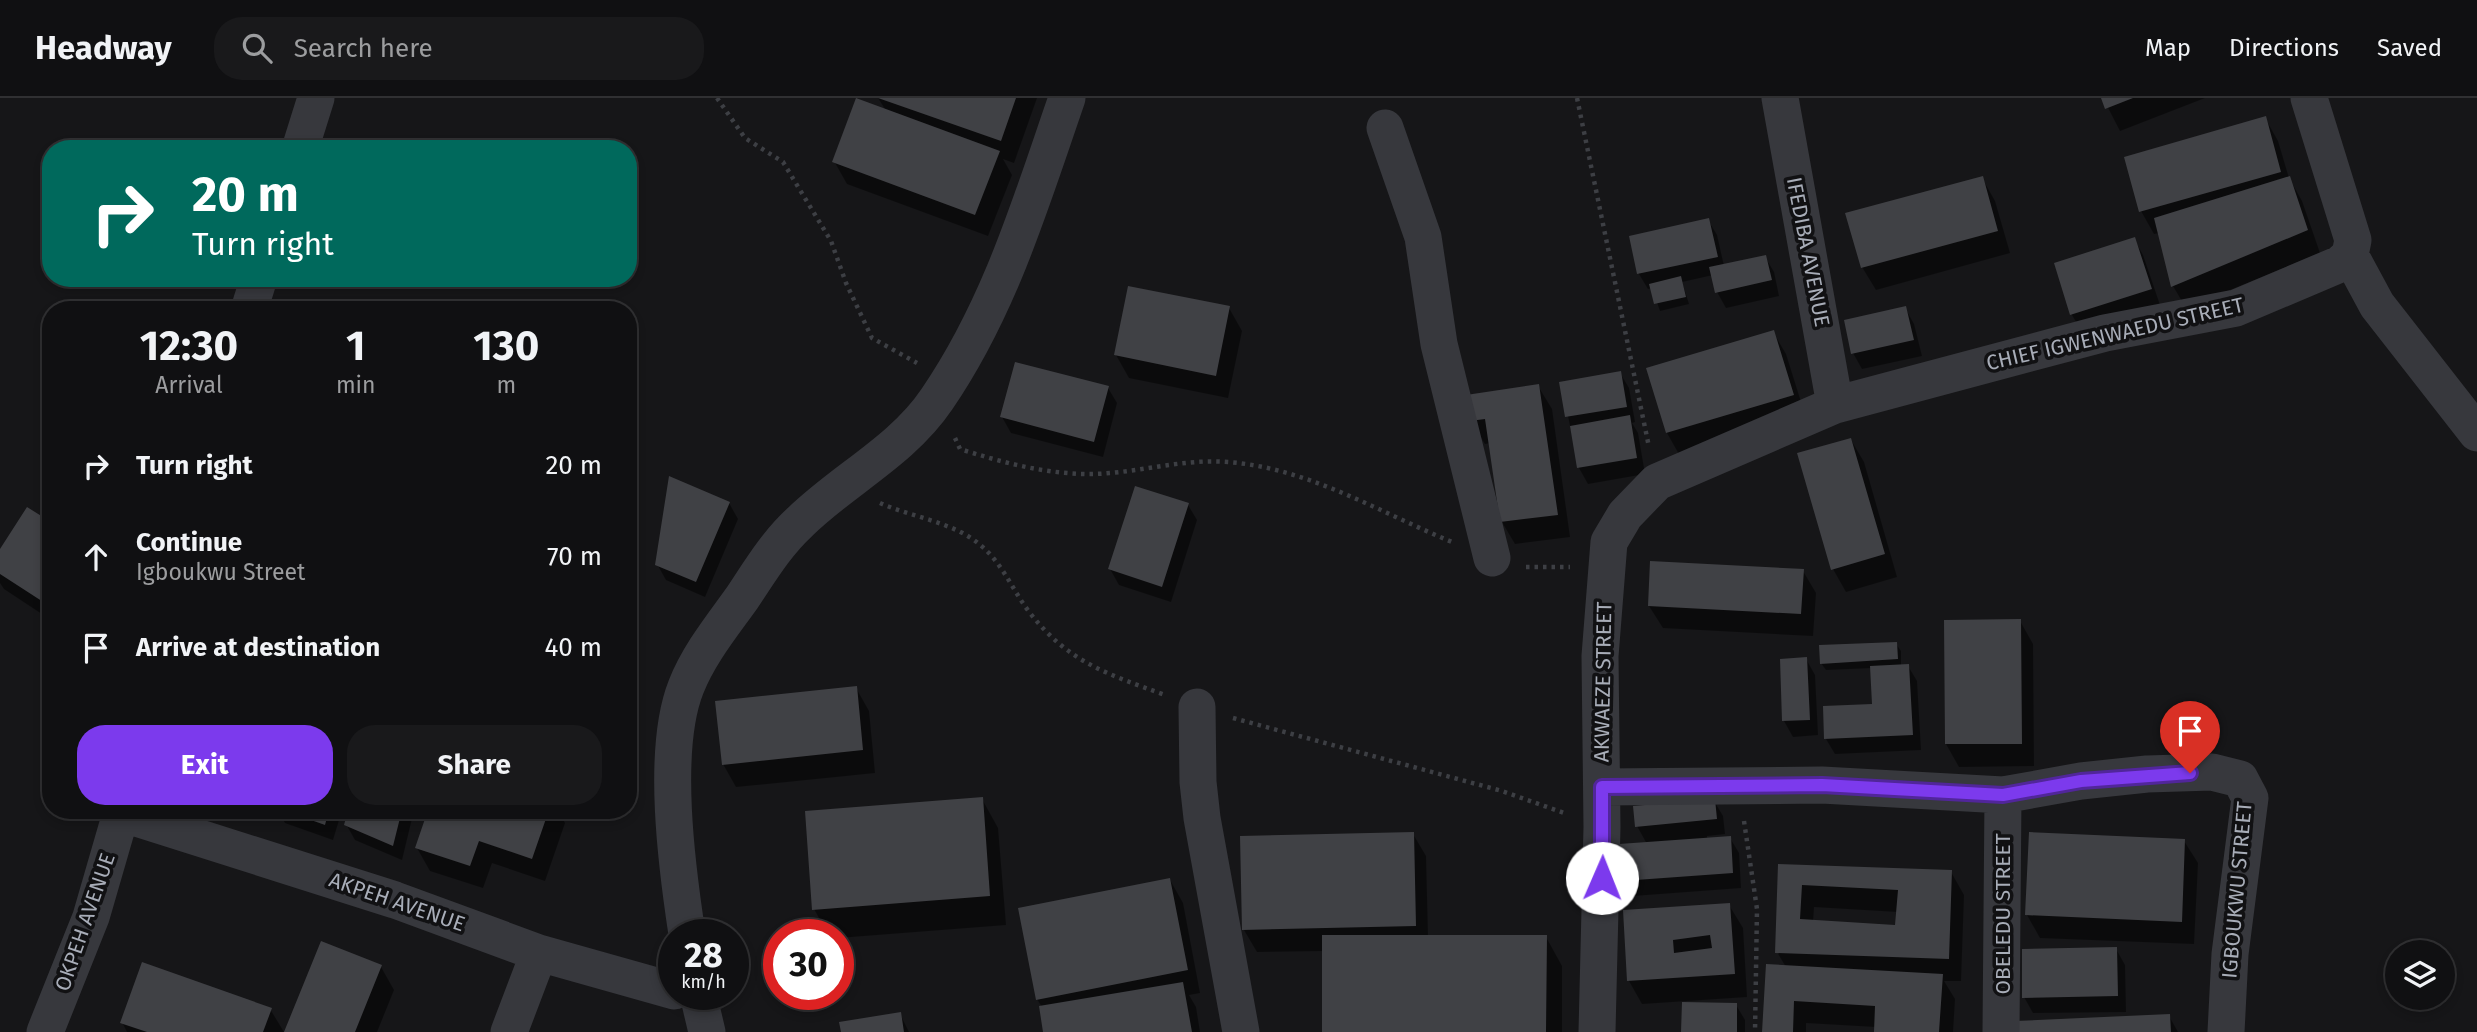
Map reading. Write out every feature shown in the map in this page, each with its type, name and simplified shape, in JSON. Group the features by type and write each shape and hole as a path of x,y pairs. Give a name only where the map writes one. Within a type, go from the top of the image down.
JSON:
{"street":[{"path":"303,140 316,98"},
{"path":"685,919 679,881 675,752 680,710 700,656 776,547 801,520 906,436 937,400 991,307 1067,98"},
{"name":"IFEDIBA AVENUE","path":"1780,98 1835,405"},
{"path":"2309,98 2353,240 2350,255 2377,305 2477,433"},
{"path":"1385,128 1423,237 1439,344 1492,558"},
{"name":"CHIEF IGWENWAEDU STREET","path":"1657,482 1835,405 2093,335 2236,308 2340,264 2350,255"},
{"path":"1608,553 1625,515 1657,482"},
{"name":"AKWAEZE STREET","path":"1597,1032 1602,787 1600,656 1608,553"},
{"path":"1197,707 1198,782 1202,817 1241,1032"},
{"name":"IGBOUKWU STREET","path":"1602,787 1822,785 2003,795 2081,781 2147,774 2212,772 2240,779 2250,798 2230,954 2226,1032"},
{"name":"OBELEDU STREET","path":"2001,1032 2003,795"},
{"name":"OKPEH AVENUE","path":"45,1032 91,917 120,819"},
{"name":"AKPEH AVENUE","path":"144,819 396,900 539,953 658,991"},
{"path":"509,1032 539,953"}],"path":[{"path":"717,98 745,138 783,162 831,241 846,283 872,338 926,368 937,400 960,449 1017,467 1085,474 1226,462 1279,471 1337,490 1407,524 1492,558 1525,567 1608,553"},
{"path":"1577,98 1657,482"},
{"path":"1739,786 1757,909 1755,1032"}],"building":[{"path":"856,98 1000,151 975,215 832,162"},
{"path":"878,98 1016,98 1001,141"},
{"path":"2101,98 2133,98 2105,109"},
{"path":"2266,116 2281,172 2139,212 2124,157"},
{"path":"1983,176 1998,231 1861,268 1845,213"},
{"path":"2290,176 2308,230 2171,287 2154,218"},
{"path":"1709,218 1718,257 1637,274 1629,236"},
{"path":"2135,237 2152,289 2070,315 2054,263"},
{"path":"1766,255 1772,280 1715,293 1709,267"},
{"path":"1681,276 1686,297 1654,304 1649,284"},
{"path":"1128,286 1230,306 1216,376 1114,355"},
{"path":"1906,306 1914,340 1851,354 1844,320"},
{"path":"1774,330 1794,395 1666,433 1646,368"},
{"path":"1015,362 1109,386 1094,442 1000,417"},
{"path":"1621,371 1627,407 1565,417 1559,382"},
{"path":"1539,384 1558,515 1500,522 1485,419 1470,421 1466,395"},
{"path":"1630,415 1637,458 1577,468 1570,426"},
{"path":"1851,438 1885,554 1831,570 1797,453"},
{"path":"669,476 730,502 696,582 655,565"},
{"path":"1135,486 1189,503 1162,587 1108,569"},
{"path":"27,507 42,516 42,601 0,574 0,549"},
{"path":"1650,561 1804,569 1801,614 1648,606"},
{"path":"2021,619 2022,744 1945,744 1944,620"},
{"path":"1897,642 1898,659 1820,664 1819,645"},
{"path":"1807,657 1810,720 1782,721 1780,659"},
{"path":"1909,664 1913,735 1824,739 1823,706 1872,704 1870,666"},
{"path":"857,686 863,750 722,765 715,701"},
{"path":"983,797 990,896 812,910 805,811"},
{"path":"1715,799 1717,819 1635,827 1633,806"},
{"path":"308,819 327,819 325,825"},
{"path":"346,819 400,819 393,846 344,825"},
{"path":"425,819 546,819 532,859 479,841 470,866 415,848"},
{"path":"1414,832 1416,926 1242,930 1240,836"},
{"path":"2029,832 2185,839 2182,922 2025,915"},
{"path":"1731,836 1733,873 1622,881 1619,844"},
{"path":"1778,864 1952,870 1949,959 1775,953","holes":["1802,885 1898,890 1895,925 1800,919"]},
{"path":"1170,878 1188,970 1036,1000 1018,908"},
{"path":"1730,903 1735,974 1627,981 1623,910","holes":["1710,935 1712,948 1674,953 1673,940"]},
{"path":"1322,935 1547,935 1546,1032 1322,1032"},
{"path":"321,941 382,965 355,1032 284,1032"},
{"path":"2117,947 2118,996 2022,998 2022,949"},
{"path":"142,962 272,1008 263,1032 147,1032 120,1023"},
{"path":"1766,964 1943,974 1939,1032 1874,1032 1875,1006 1794,1001 1793,1032 1762,1032"},
{"path":"1183,982 1192,1032 1043,1032 1039,1006"},
{"path":"1682,1002 1737,1003 1737,1032 1681,1032"},
{"path":"901,1012 904,1032 841,1032 839,1022"},
{"path":"2170,1014 2171,1032 2015,1032 2015,1021"}],"route":[{"path":"1602,878 1602,787 1822,785 2003,795 2081,781 2147,774 2190,773"}]}
